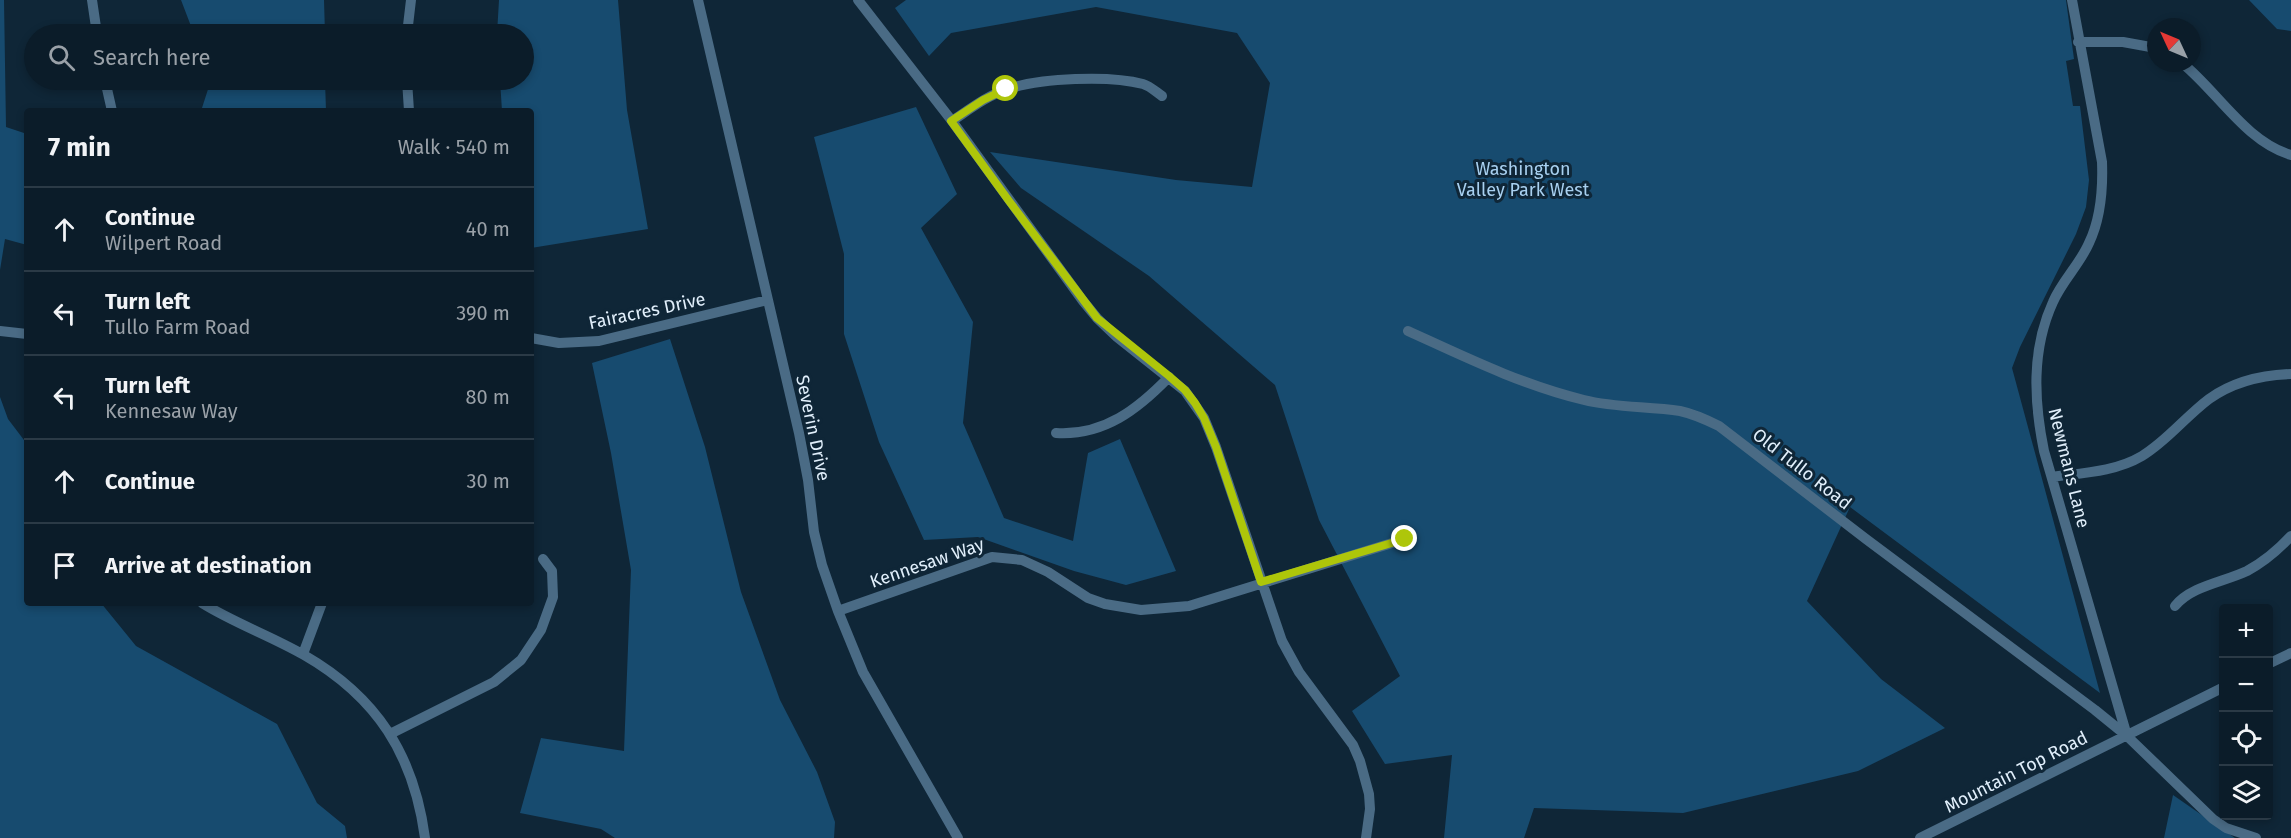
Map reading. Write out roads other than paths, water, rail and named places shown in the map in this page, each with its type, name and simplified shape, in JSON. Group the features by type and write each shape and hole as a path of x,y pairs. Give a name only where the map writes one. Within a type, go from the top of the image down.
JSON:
{"street":[{"path":"92,0 96,24"},
{"path":"408,24 411,0"},
{"name":"Severin Drive","path":"698,0 800,433 814,532 822,566 863,672 958,838"},
{"path":"858,0 1097,318 1185,390 1204,418 1282,641 1299,672 1344,732 1360,761 1369,794 1370,809 1366,838"},
{"name":"Newmans Lane","path":"2072,0 2102,162 2103,183 2097,222 2089,244 2053,302 2041,339 2036,366 2038,421 2127,736"},
{"path":"2078,42 2129,43 2147,46"},
{"path":"2193,72 2246,127 2274,148 2291,155"},
{"path":"951,121 983,100 1006,89 1047,80 1075,79 1144,84 1162,96"},
{"path":"107,90 111,108"},
{"path":"407,90 409,108"},
{"name":"Fairacres Drive","path":"534,339 560,344 599,341 768,300"},
{"path":"0,331 24,334"},
{"name":"Old Tullo Road","path":"1408,332 1513,378 1570,397 1598,403 1681,411 1719,426 2086,703 2127,736 2213,819 2226,828 2256,838"},
{"path":"2052,477 2113,468 2129,462 2142,456 2171,435 2208,400 2233,386 2250,378 2291,374"},
{"path":"1056,433 1086,432 1112,422 1142,404 1169,376"},
{"path":"2175,606 2186,595 2247,571 2262,562 2291,536"},
{"name":"Kennesaw Way","path":"838,611 992,556 1022,560 1048,572 1088,598 1105,604 1141,610 1189,606 1405,539"},
{"path":"390,734 494,682 521,660 541,630 553,597 552,571 543,559"},
{"path":"208,606 303,654 333,673 353,690 390,734 404,759 415,787 425,838"},
{"path":"303,654 321,606"},
{"path":"2273,662 2291,653"},
{"name":"Mountain Top Road","path":"1920,838 2219,689"}],"park label":[{"name":"Washington Valley Park West","path":"1523,180"}]}
